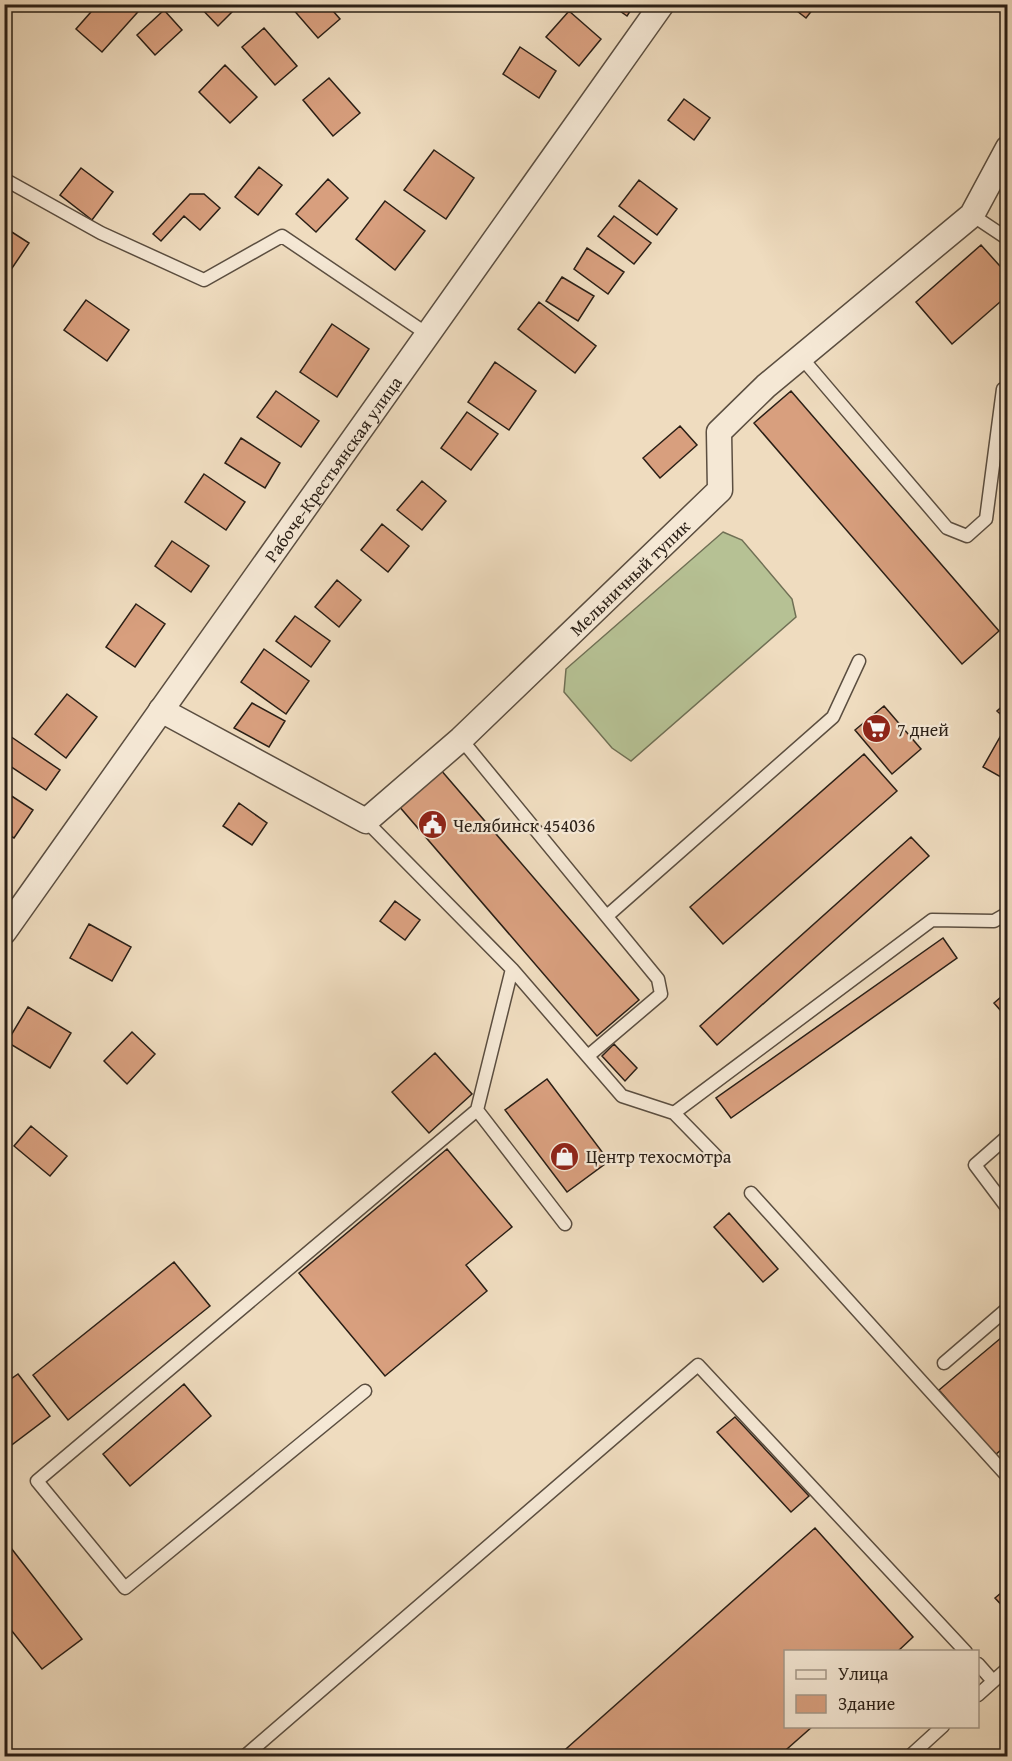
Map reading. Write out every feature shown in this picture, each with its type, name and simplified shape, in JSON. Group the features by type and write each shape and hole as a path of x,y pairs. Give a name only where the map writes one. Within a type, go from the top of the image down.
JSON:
{"street":[{"name":"Рабоче-Крестьянская улица","path":"4,932 160,710 430,336 662,4"},
{"name":"Мельничный тупик","path":"366,821 461,739 720,490 719,432 766,386 972,214 1008,148"},
{"path":"160,710 366,821"}],"lane":[{"path":"4,179 100,233 204,280 282,236 430,336"},
{"path":"972,214 1008,239"},
{"path":"801,357 947,528 967,536 986,519 1003,389"},
{"path":"607,916 832,717 859,661"},
{"path":"461,739 658,979 661,994 588,1056"},
{"path":"366,821 512,969 622,1096 674,1113 716,1156"},
{"path":"674,1113 932,920 994,921 1008,913"},
{"path":"365,1391 125,1588 37,1481 477,1110 512,969"},
{"path":"477,1110 565,1224"},
{"path":"1008,1136 975,1165 1008,1209"},
{"path":"751,1193 1008,1477"},
{"path":"944,1363 1008,1308"},
{"path":"245,1756 698,1365 964,1650"},
{"path":"979,1665 993,1681"},
{"path":"979,1694 1008,1668"},
{"path":"910,1756 941,1728"}],"green space":[{"path":"723,532 742,540 792,599 796,617 631,761 612,748 564,692 566,669"}],"building":[{"path":"98,4 145,4 102,52 76,29"},
{"path":"197,4 240,4 218,26"},
{"path":"293,4 327,4 340,19 318,38 291,7"},
{"path":"610,4 635,4 627,16"},
{"path":"788,4 817,4 806,18"},
{"path":"164,10 182,30 155,55 137,35"},
{"path":"569,11 601,39 579,66 546,37"},
{"path":"264,28 297,66 275,85 242,47"},
{"path":"520,47 556,71 539,98 503,74"},
{"path":"225,65 257,97 230,123 199,92"},
{"path":"329,78 360,113 333,136 303,100"},
{"path":"684,99 710,118 694,140 668,120"},
{"path":"434,150 474,178 446,219 404,190"},
{"path":"259,167 282,185 258,215 235,197"},
{"path":"81,168 113,192 92,220 60,195"},
{"path":"328,179 348,198 316,232 296,214"},
{"path":"639,180 677,209 657,235 619,206"},
{"path":"190,194 204,194 220,208 200,230 184,216 161,241 153,234"},
{"path":"385,201 425,231 395,270 356,239"},
{"path":"614,216 651,243 634,264 598,236"},
{"path":"4,227 29,243 6,277 4,276"},
{"path":"981,245 1008,275 1008,295 952,344 916,302"},
{"path":"587,248 624,272 608,294 574,269"},
{"path":"562,277 594,296 578,321 546,301"},
{"path":"86,300 129,330 107,361 64,330"},
{"path":"539,302 596,346 575,373 518,329"},
{"path":"332,324 369,349 337,397 300,372"},
{"path":"495,362 536,391 509,430 468,402"},
{"path":"276,391 319,421 301,447 257,417"},
{"path":"791,391 999,631 962,664 754,423"},
{"path":"467,412 498,434 471,470 441,448"},
{"path":"680,426 697,445 660,478 643,458"},
{"path":"241,438 280,463 265,488 225,463"},
{"path":"204,474 245,502 226,530 185,502"},
{"path":"422,481 446,501 422,530 397,510"},
{"path":"382,524 409,546 388,572 361,550"},
{"path":"172,541 209,566 191,592 155,566"},
{"path":"337,580 361,600 339,627 315,607"},
{"path":"136,604 165,624 135,667 106,647"},
{"path":"295,616 330,641 311,667 276,641"},
{"path":"264,649 309,681 286,714 241,682"},
{"path":"67,694 97,717 66,758 35,734"},
{"path":"1008,701 1008,721 997,711"},
{"path":"252,703 285,721 269,747 234,728"},
{"path":"884,706 921,749 892,774 855,730"},
{"path":"4,732 60,770 46,790 4,762"},
{"path":"1000,737 1008,741 1008,781 983,767"},
{"path":"864,754 897,791 723,944 690,907"},
{"path":"440,769 639,1000 597,1036 398,805"},
{"path":"4,791 33,810 14,838 4,832"},
{"path":"239,803 267,823 252,845 223,826"},
{"path":"911,837 929,856 717,1045 700,1026"},
{"path":"395,901 420,920 405,940 380,921"},
{"path":"89,924 131,947 112,981 70,958"},
{"path":"943,938 957,958 731,1118 716,1098"},
{"path":"1008,991 1008,1019 994,1003"},
{"path":"28,1007 71,1033 50,1068 7,1042"},
{"path":"132,1032 155,1054 127,1084 104,1061"},
{"path":"614,1044 637,1068 625,1081 602,1056"},
{"path":"435,1053 472,1094 429,1133 392,1092"},
{"path":"547,1079 609,1161 567,1192 505,1110"},
{"path":"31,1126 67,1156 50,1176 14,1146"},
{"path":"447,1149 512,1227 466,1265 487,1291 385,1376 299,1273"},
{"path":"729,1213 778,1269 763,1282 714,1227"},
{"path":"174,1262 210,1306 68,1420 33,1375"},
{"path":"1008,1332 1008,1444 995,1455 939,1390"},
{"path":"18,1374 50,1416 9,1447 4,1442 4,1384"},
{"path":"184,1384 211,1416 130,1486 103,1454"},
{"path":"735,1417 809,1496 791,1512 717,1432"},
{"path":"815,1528 913,1637 899,1650 784,1650 784,1728 811,1728 779,1756 558,1756"},
{"path":"4,1539 82,1639 42,1669 4,1621"},
{"path":"1008,1587 1008,1612 995,1598"}],"place":[{"name":"7 дней","path":"876,729"},
{"name":"Челябинск 454036","path":"432,825"},
{"name":"Центр техосмотра","path":"565,1156"}]}
